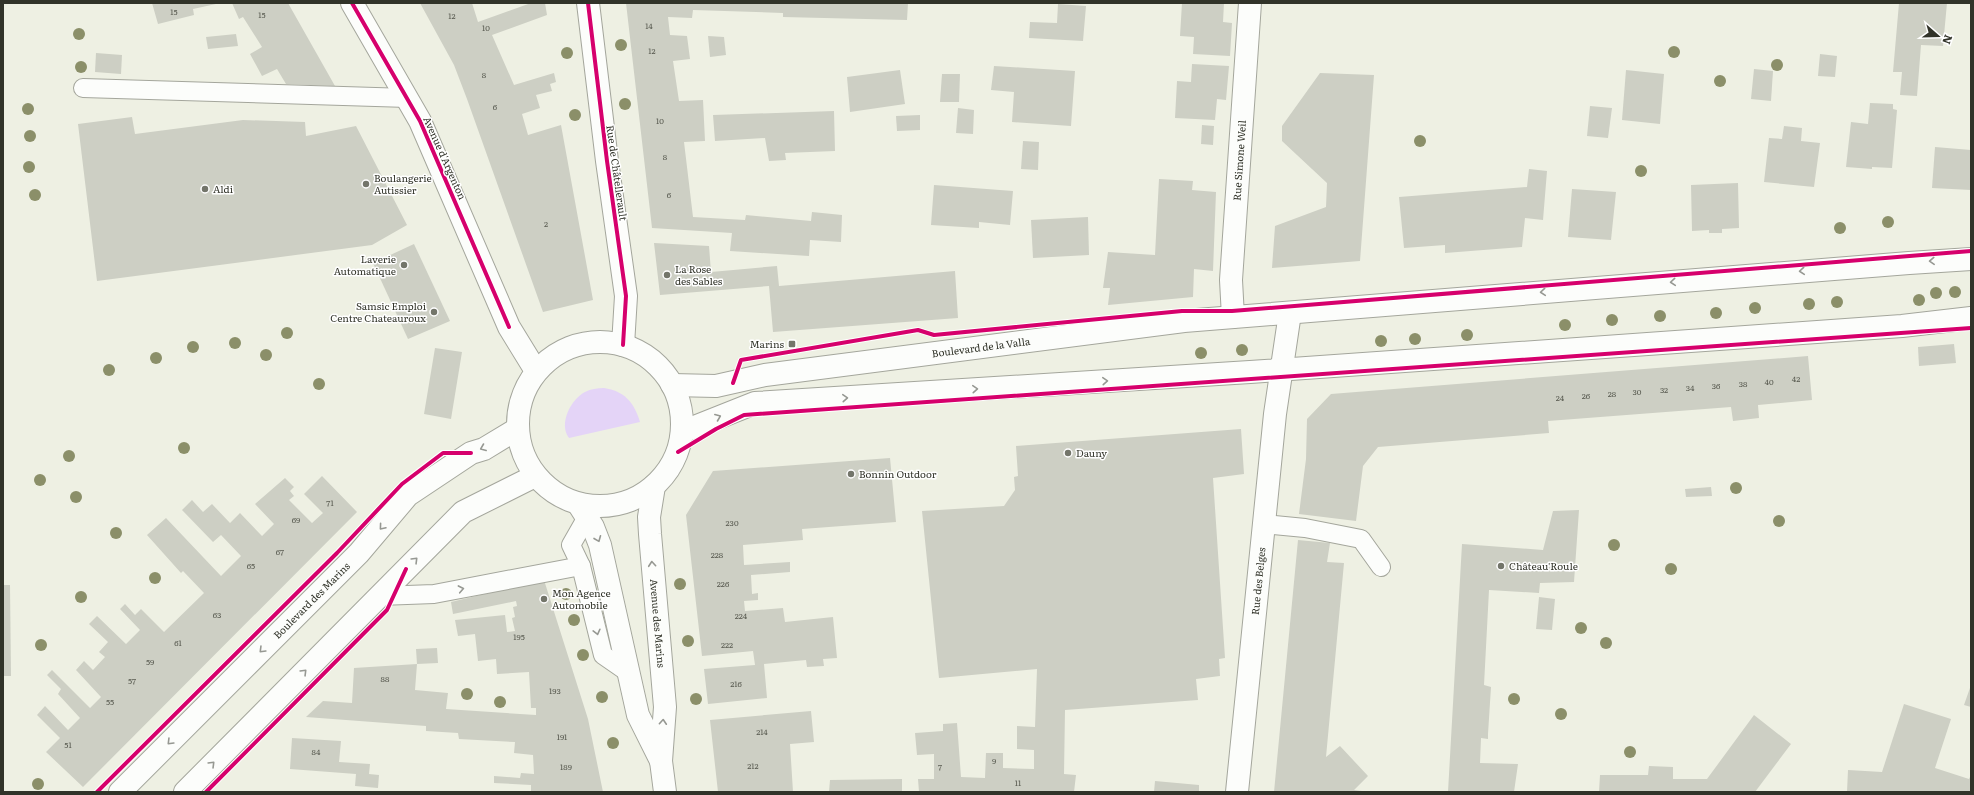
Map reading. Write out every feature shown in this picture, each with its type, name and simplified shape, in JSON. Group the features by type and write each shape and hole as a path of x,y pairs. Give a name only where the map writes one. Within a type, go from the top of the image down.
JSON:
{"main road":[{"name":"Avenue d'Argenton","path":"352,3 420,121 509,327 536,371"},
{"name":"Rue de Châtellerault","path":"588,3 607,161 626,296 623,345"},
{"name":"Rue Simone Weil","path":"1233,317 1232,280 1250,3"},
{"name":"Boulevard de la Valla","path":"672,385 716,386 765,375 1184,321 1901,263 1971,259"},
{"path":"1282,370 1290,313"},
{"path":"682,432 755,403 1282,370 1902,326 1971,318"},
{"path":"600,342 623,345 646,355 664,372 672,385 681,412 682,432 678,452 668,471 654,486 632,501 583,511 555,494 535,476 522,454 517,429 519,408 525,388 536,371 554,355 576,345 600,342"},
{"name":"Rue des Belges","path":"1238,792 1275,414 1282,370"},
{"name":"Boulevard des Marins","path":"120,792 359,554 408,495 471,452 484,449 517,429"},
{"path":"185,792 463,512 535,476"},
{"name":"Avenue des Marins","path":"654,486 649,517 665,707 660,760 665,792"},
{"name":"Avenue des Marins","path":"583,511 600,545 638,715 660,760"}],"lane":[{"path":"83,88 408,98"},
{"path":"583,511 572,546 581,566 603,655 628,673"},
{"path":"1264,524 1305,528 1362,539 1382,567"},
{"path":"380,596 434,594 581,566"}],"shaded area":[{"path":"604,388 623,395 635,409 640,422 569,438 565,426 566,419 575,400 585,392"}],"building":[{"path":"152,3 216,4 193,9 194,15 158,24"},
{"path":"232,3 288,3 335,86 286,84 277,69 262,76 250,54 262,47 243,17 239,19"},
{"path":"420,3 472,3 478,22 531,3 545,3 547,15 492,35 514,85 554,73 556,82 550,84 552,91 536,95 540,108 522,114 528,135 561,125 593,300 543,312 454,65"},
{"path":"626,3 908,3 907,20 783,17 783,13 693,10 692,18 668,17 670,35 687,36 690,59 673,61 679,101 703,100 705,141 684,142 693,217 745,220 746,215 811,221 812,212 842,215 841,242 810,240 809,256 730,251 732,233 652,228"},
{"path":"1182,3 1224,3 1223,22 1232,23 1230,56 1193,54 1194,37 1180,36"},
{"path":"1899,3 1947,3 1943,46 1921,45 1917,96 1900,95 1902,72 1893,72"},
{"path":"1058,4 1086,6 1083,41 1029,38 1030,22 1057,23"},
{"path":"236,34 238,46 208,49 206,37"},
{"path":"708,36 724,37 726,55 710,57"},
{"path":"96,53 122,55 121,74 95,72"},
{"path":"1820,54 1837,56 1835,77 1818,76"},
{"path":"1192,64 1229,66 1226,100 1217,99 1215,120 1175,118 1177,81 1191,82"},
{"path":"994,66 1075,71 1071,126 1012,122 1014,92 991,90"},
{"path":"1754,69 1773,71 1771,101 1751,99"},
{"path":"900,70 905,104 850,112 847,77"},
{"path":"1626,70 1664,74 1660,124 1622,120"},
{"path":"1320,73 1374,75 1360,261 1272,268 1275,226 1326,207 1327,183 1282,141 1282,126"},
{"path":"942,74 960,74 959,102 940,102"},
{"path":"1870,103 1893,104 1893,109 1897,110 1892,168 1872,167 1872,169 1846,167 1851,122 1868,124"},
{"path":"1590,106 1612,108 1608,138 1587,136"},
{"path":"958,108 974,110 973,134 956,133"},
{"path":"834,111 835,151 785,153 786,160 769,161 765,138 715,141 713,115"},
{"path":"920,115 920,130 897,131 896,116"},
{"path":"132,117 135,134 243,120 305,122 306,136 356,126 407,225 372,245 97,281 78,124"},
{"path":"1202,125 1214,126 1213,145 1201,144"},
{"path":"1784,126 1802,128 1801,141 1820,143 1814,187 1764,182 1769,138 1782,139"},
{"path":"1023,141 1039,142 1038,170 1021,169"},
{"path":"1935,147 1971,150 1971,190 1932,188"},
{"path":"1529,169 1547,171 1543,220 1525,218 1522,247 1445,253 1445,245 1404,248 1399,197 1527,187"},
{"path":"1159,179 1193,181 1192,190 1216,192 1213,271 1194,269 1193,297 1108,305 1110,288 1103,288 1108,252 1155,255"},
{"path":"1738,183 1739,228 1722,229 1722,233 1709,233 1709,230 1692,231 1691,185"},
{"path":"934,185 1013,191 1010,225 979,222 979,228 931,225"},
{"path":"1572,189 1616,192 1611,240 1568,237"},
{"path":"1088,217 1089,255 1033,258 1031,220"},
{"path":"654,243 709,246 711,272 777,266 779,286 955,271 958,318 773,332 769,286 660,295"},
{"path":"414,244 450,321 408,339 373,263"},
{"path":"1954,344 1956,363 1919,366 1918,347"},
{"path":"435,348 462,352 451,419 424,414"},
{"path":"1808,356 1812,400 1758,405 1759,418 1733,421 1731,407 1548,421 1549,433 1378,447 1363,466 1356,521 1299,514 1306,459 1307,419 1331,394"},
{"path":"1241,429 1244,474 1213,478 1225,658 1219,659 1220,676 1196,679 1198,700 1065,710 1064,774 1076,775 1074,792 919,792 918,779 934,779 934,754 917,755 915,733 943,731 943,724 957,723 961,777 985,778 986,753 1003,753 1003,768 1034,769 1034,750 1017,749 1017,726 1035,727 1037,669 939,678 922,511 1004,506 1015,490 1014,477 1018,476 1016,446"},
{"path":"890,458 896,522 802,529 803,540 743,545 744,565 790,562 790,572 751,575 752,594 758,593 758,600 744,601 745,611 783,608 785,622 833,617 837,658 823,659 824,666 807,667 806,660 764,664 767,698 708,704 704,669 755,665 753,651 702,656 686,515 713,471"},
{"path":"322,476 357,512 83,787 46,752 60,738 37,715 45,706 68,730 80,718 58,694 61,689 47,675 52,670 90,708 101,697 76,670 84,661 93,670 105,657 99,652 108,642 89,624 97,616 126,644 140,630 120,609 125,604 135,615 141,609 164,632 204,593 183,571 181,573 147,535 166,518 221,576 241,556 221,535 213,542 182,510 192,500 203,512 212,504 230,523 240,513 262,536 274,524 255,504 285,478 294,487 290,491 294,496 289,500 312,523 323,513 304,494"},
{"path":"1711,487 1712,496 1686,497 1685,489"},
{"path":"1579,510 1574,582 1540,583 1539,593 1489,590 1484,685 1491,687 1488,739 1481,738 1480,763 1518,764 1514,792 1448,792 1462,544 1543,550 1553,511"},
{"path":"1298,540 1330,543 1327,562 1344,563 1326,757 1340,746 1368,776 1354,790 1370,792 1274,792"},
{"path":"544,580 588,719 603,792 531,792 531,785 494,783 494,776 520,778 521,773 534,774 533,755 514,753 515,742 459,739 458,733 426,731 426,726 306,717 323,701 352,703 354,668 417,664 415,690 448,693 446,709 536,715 536,708 531,708 529,672 497,674 496,659 478,661 475,634 458,636 455,620 505,615 507,632 515,631 512,618 515,617 513,607 517,606 516,601 453,614 451,602"},
{"path":"3,585 10,585 11,676 3,676"},
{"path":"1539,597 1555,599 1552,630 1536,629"},
{"path":"437,648 438,663 417,664 416,649"},
{"path":"1971,685 1971,707 1964,705"},
{"path":"1904,704 1951,719 1935,768 1969,779 1971,775 1971,792 1847,792 1848,770 1882,772"},
{"path":"811,711 814,742 790,744 793,792 718,792 710,720"},
{"path":"1754,715 1791,744 1755,792 1599,792 1600,775 1648,775 1649,766 1673,767 1673,779 1707,779"},
{"path":"292,738 341,741 339,762 370,764 369,774 379,775 378,788 355,786 356,774 290,769"},
{"path":"902,779 902,792 829,792 830,780"},
{"path":"1155,781 1199,785 1199,792 1154,792"}],"cycle path":[{"path":"352,3 420,121 509,327"},
{"path":"588,3 607,161 626,296 623,345"},
{"path":"733,383 741,360 918,330 934,335 1182,311 1232,311 1971,251"},
{"path":"678,452 716,429 744,415 1971,328"},
{"path":"97,792 337,553 402,484 443,453 471,453"},
{"path":"206,792 387,610 406,569"}],"place":[{"name":"Boulangerie Autissier","path":"366,184"},
{"name":"Aldi","path":"205,189"},
{"name":"Laverie Automatique","path":"404,265"},
{"name":"La Rose des Sables","path":"667,275"},
{"name":"Samsic Emploi Centre Chateauroux","path":"434,312"},
{"name":"Marins","path":"792,344"},
{"name":"Dauny","path":"1068,453"},
{"name":"Bonnin Outdoor","path":"851,474"},
{"name":"Château'Roule","path":"1501,566"},
{"name":"Mon Agence Automobile","path":"544,599"}]}
